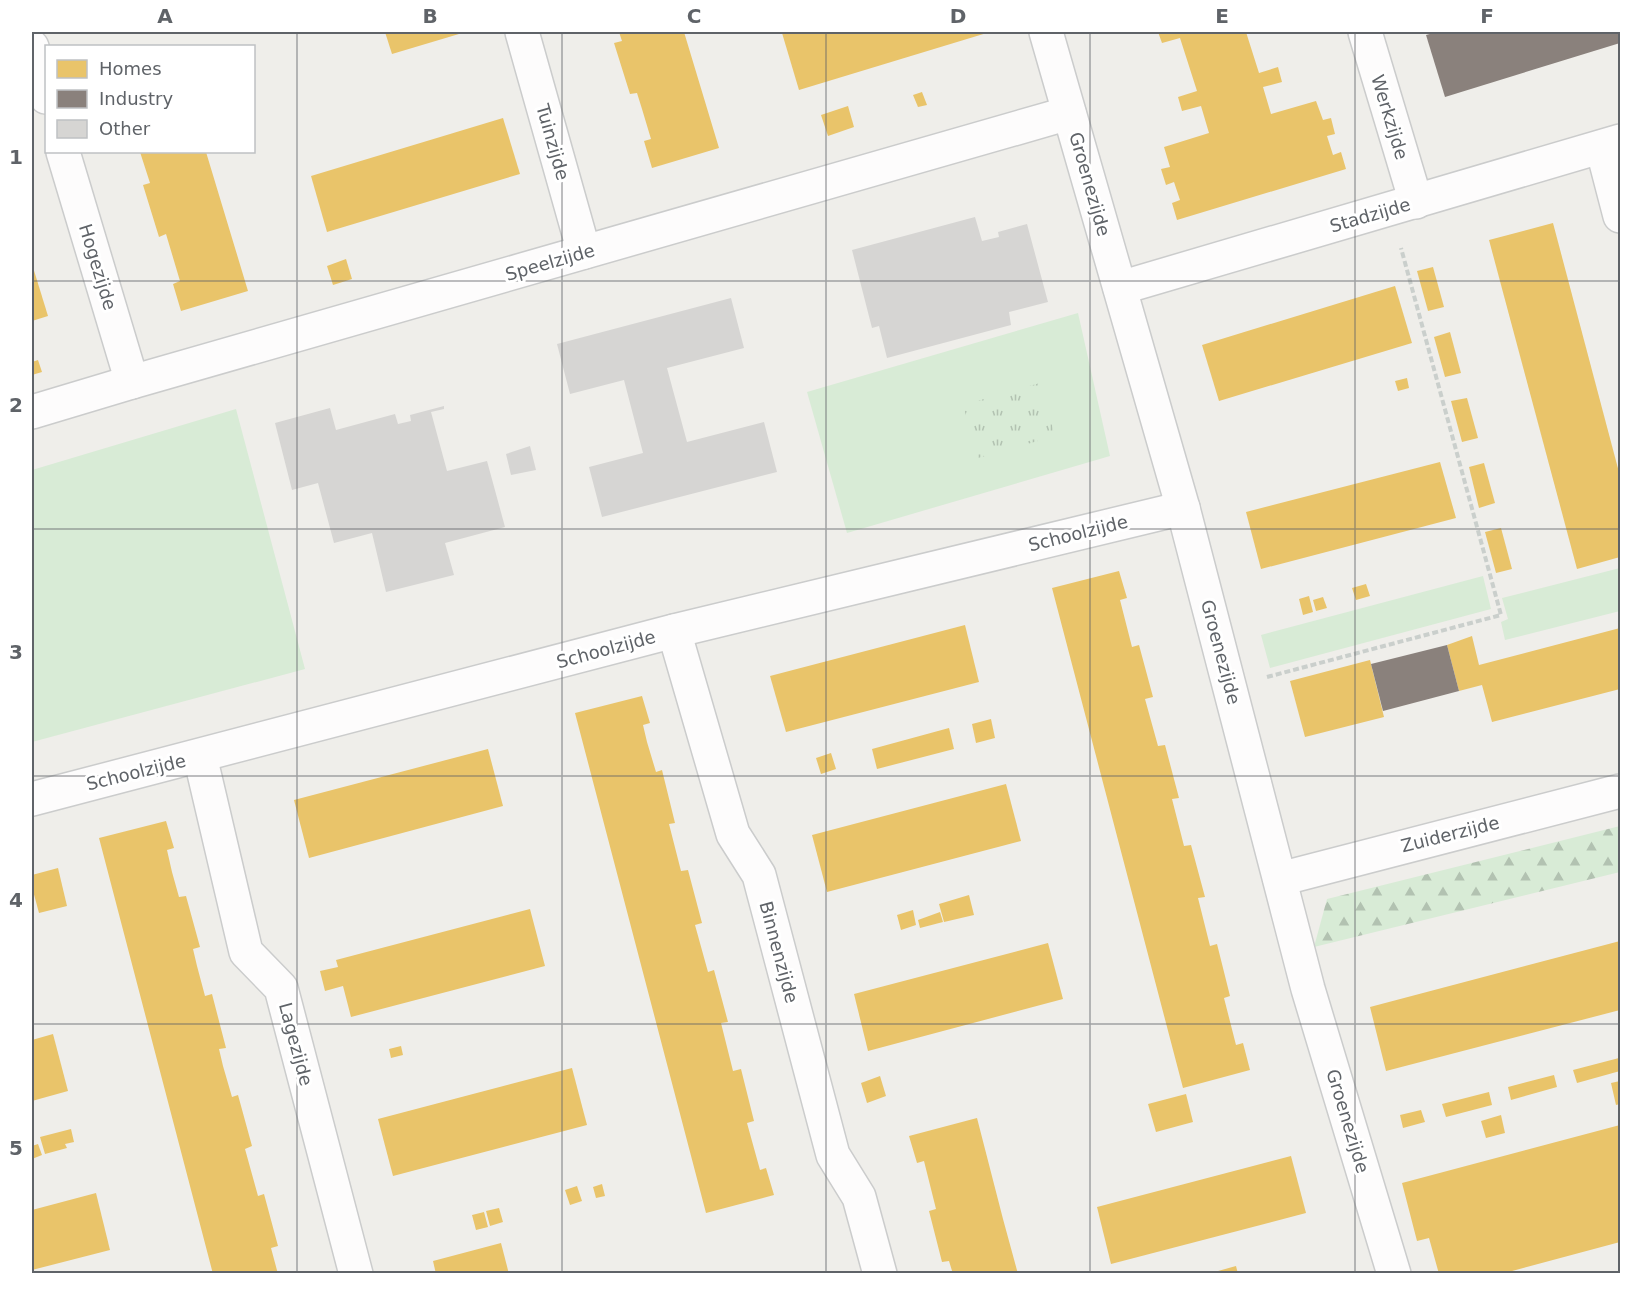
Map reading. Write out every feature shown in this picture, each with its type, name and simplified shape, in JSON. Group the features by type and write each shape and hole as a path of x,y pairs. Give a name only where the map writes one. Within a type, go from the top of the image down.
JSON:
{"street":[{"name":"Tuinzijde","path":"522,32 584,252"},
{"name":"Groenezijde","path":"1046,32 1183,508 1308,989 1394,1274"},
{"name":"Werkzijde","path":"1365,32 1404,206"},
{"path":"32,47 45,93"},
{"name":"Speelzijde","path":"32,412 1069,113"},
{"name":"Stadzijde","path":"1120,288 1611,144"},
{"path":"1611,144 1620,216"},
{"name":"Hogezijde","path":"63,153 132,382"},
{"name":"Schoolzijde","path":"32,799 674,631 1183,508"},
{"name":"Binnenzijde","path":"674,631 733,834 759,875 832,1155 859,1197 880,1274"},
{"name":"Lagezijde","path":"200,756 246,952 281,988 356,1274"},
{"name":"Zuiderzijde","path":"1280,879 1620,790"}],"path":[{"path":"1266,677 1501,615 1404,206"}],"green space":[{"path":"1078,313 1110,456 847,533 807,392"},
{"path":"1040,383 1055,436 978,458 963,405"},
{"path":"236,409 305,669 32,742 32,470"},
{"path":"1620,568 1620,611 1505,640 1501,622 1508,619 1502,598"},
{"path":"1483,576 1491,609 1270,668 1261,635"},
{"path":"1620,826 1620,872 1314,947 1327,899"}],"building: Homes":[{"path":"385,32 458,32 459,34 392,54"},
{"path":"619,32 684,32 719,148 652,168 644,141 651,139 642,109 637,93 630,94 614,43 622,41"},
{"path":"990,32 799,90 782,33"},
{"path":"1158,32 1246,32 1259,73 1278,67 1282,82 1263,87 1271,114 1316,101 1323,120 1331,118 1335,134 1327,136 1333,155 1341,152 1346,169 1177,220 1172,203 1180,200 1174,182 1166,185 1161,169 1170,167 1164,147 1209,133 1201,106 1182,111 1178,97 1197,91 1180,38 1162,43"},
{"path":"922,92 927,105 918,107 913,95"},
{"path":"848,106 854,127 828,136 821,115"},
{"path":"503,118 520,174 327,232 311,176"},
{"path":"140,153 206,153 248,291 181,311 173,284 180,281 166,234 159,237 143,185 150,183"},
{"path":"1553,223 1620,476 1620,557 1577,569 1489,240"},
{"path":"346,259 352,279 333,285 327,266"},
{"path":"32,264 48,316 32,321"},
{"path":"1433,267 1444,307 1428,311 1417,271"},
{"path":"1395,286 1412,343 1219,401 1202,345"},
{"path":"1450,332 1461,373 1445,377 1434,337"},
{"path":"38,360 42,372 32,375 32,362"},
{"path":"1407,378 1409,388 1398,391 1395,381"},
{"path":"1467,398 1478,438 1462,442 1451,401"},
{"path":"1440,462 1456,518 1261,569 1246,512"},
{"path":"1484,463 1495,503 1479,508 1469,467"},
{"path":"1501,528 1512,569 1496,573 1485,532"},
{"path":"1119,571 1127,598 1120,600 1132,647 1139,645 1153,697 1145,699 1158,746 1165,745 1179,798 1172,799 1184,846 1191,845 1205,897 1198,898 1210,946 1217,944 1230,996 1224,998 1236,1045 1243,1043 1250,1070 1183,1088 1052,588"},
{"path":"1366,584 1370,596 1356,600 1352,588"},
{"path":"1309,596 1313,612 1303,615 1299,599"},
{"path":"1323,597 1327,608 1316,611 1313,600"},
{"path":"965,625 979,682 786,732 770,676"},
{"path":"1620,628 1620,689 1492,722 1482,685 1459,691 1447,645 1472,636 1479,665"},
{"path":"1370,660 1384,717 1305,737 1290,681"},
{"path":"642,696 650,723 643,725 656,772 662,770 675,823 669,824 681,871 688,870 702,923 695,925 708,972 714,970 728,1022 721,1023 733,1071 741,1069 754,1121 747,1123 760,1170 766,1168 774,1195 706,1213 575,713"},
{"path":"991,719 995,738 976,743 972,724"},
{"path":"949,728 954,749 877,769 872,749"},
{"path":"488,749 503,806 309,858 294,800"},
{"path":"831,753 836,769 821,774 816,758"},
{"path":"1006,784 1021,841 827,892 812,835"},
{"path":"166,821 174,848 167,850 172,872 179,897 186,896 200,947 193,949 197,966 205,996 212,994 226,1048 219,1049 223,1066 232,1097 238,1095 252,1146 245,1149 258,1196 264,1194 278,1246 271,1248 278,1274 213,1274 99,838"},
{"path":"58,868 67,906 39,913 32,887 32,875"},
{"path":"969,895 974,915 944,922 939,904"},
{"path":"530,909 545,966 351,1017 343,986 325,991 320,971 338,967 336,960"},
{"path":"913,910 916,925 901,930 897,915"},
{"path":"940,912 943,922 920,928 918,920"},
{"path":"1620,941 1620,1010 1386,1071 1370,1007"},
{"path":"1048,943 1063,999 868,1051 854,994"},
{"path":"53,1034 68,1091 32,1101 32,1040"},
{"path":"401,1046 403,1055 391,1058 389,1049"},
{"path":"1619,1058 1620,1071 1577,1083 1573,1070"},
{"path":"572,1068 587,1125 393,1176 378,1119"},
{"path":"1554,1075 1557,1087 1511,1100 1508,1087"},
{"path":"880,1076 886,1096 867,1103 861,1083"},
{"path":"1620,1081 1620,1104 1616,1105 1611,1083"},
{"path":"1489,1092 1492,1105 1446,1117 1442,1104"},
{"path":"1186,1094 1193,1122 1156,1132 1148,1104"},
{"path":"1421,1110 1425,1122 1403,1128 1400,1115"},
{"path":"1501,1115 1505,1133 1486,1138 1481,1121"},
{"path":"977,1118 1018,1274 953,1274 949,1261 942,1262 929,1211 936,1209 924,1161 917,1163 909,1136"},
{"path":"1620,1125 1620,1242 1501,1274 1439,1274 1429,1238 1417,1241 1402,1183"},
{"path":"71,1129 74,1142 65,1144 67,1148 45,1154 40,1137"},
{"path":"38,1144 42,1155 32,1159 32,1146"},
{"path":"1291,1156 1306,1213 1111,1264 1097,1207"},
{"path":"602,1184 605,1196 596,1198 593,1187"},
{"path":"577,1186 582,1201 570,1205 565,1190"},
{"path":"96,1193 110,1250 32,1270 32,1210"},
{"path":"499,1208 503,1222 490,1226 486,1211"},
{"path":"484,1212 488,1227 476,1230 472,1215"},
{"path":"501,1243 509,1274 436,1274 433,1261"},
{"path":"1236,1266 1238,1274 1219,1274 1218,1271"}],"building: Industry":[{"path":"1437,32 1620,32 1620,43 1445,97 1426,35"},
{"path":"1447,645 1459,691 1383,711 1371,664"}],"building: Other":[{"path":"975,217 982,241 999,237 998,232 1027,224 1048,302 1009,312 1011,325 887,358 879,326 872,328 852,250"},
{"path":"731,298 744,348 667,368 687,442 764,422 777,472 602,517 589,467 643,453 624,380 570,394 557,344"},
{"path":"444,406 444,409 431,412 447,471 487,461 505,527 445,543 454,575 386,592 372,533 334,543 318,483 292,490 275,423 330,408 336,430 395,414 398,424 411,421 410,415"},
{"path":"530,446 536,470 511,475 506,454"}]}
